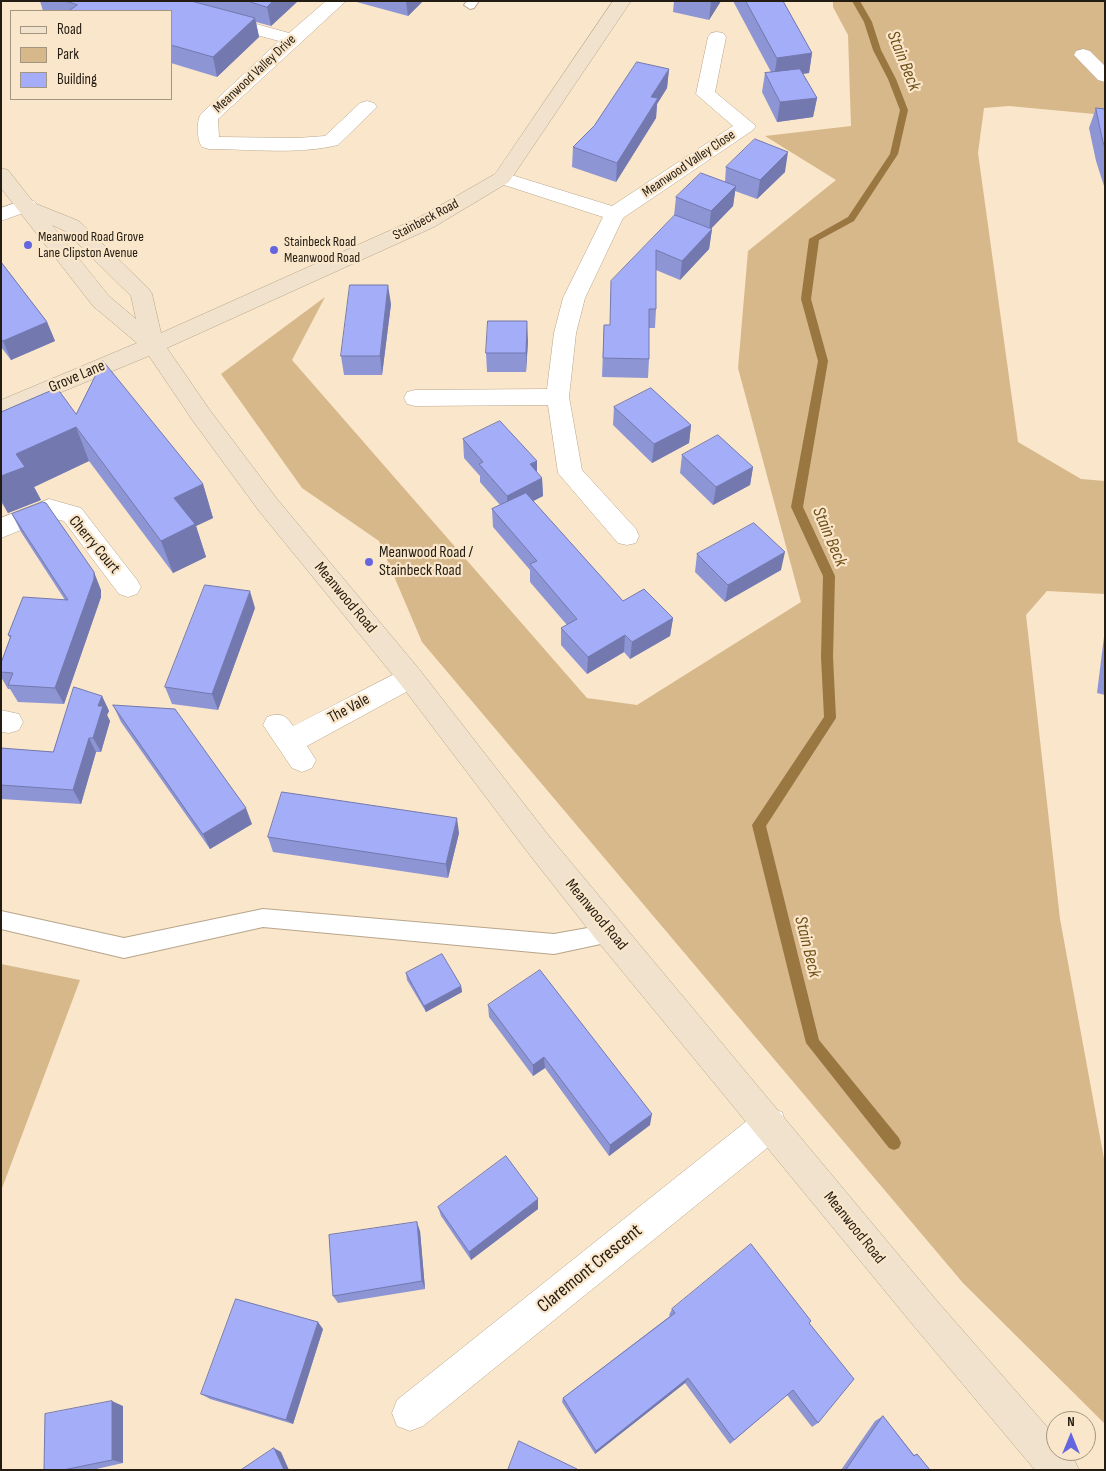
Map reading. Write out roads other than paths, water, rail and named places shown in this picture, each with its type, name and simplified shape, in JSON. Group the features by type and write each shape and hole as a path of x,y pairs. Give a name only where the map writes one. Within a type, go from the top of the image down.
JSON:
{"street":[{"path":"162,1 199,14 292,39"},
{"name":"Meanwood Valley Drive","path":"337,1 292,39 208,118 209,142 297,144 331,141 367,107"},
{"name":"Stainbeck Road","path":"153,345 427,222 502,178 622,1"},
{"name":"Meanwood Valley Close","path":"615,214 746,126 705,94 717,37"},
{"path":"1083,55 1105,76"},
{"name":"Meanwood Road","path":"1,174 101,301 153,345 201,415 268,505 410,677 539,845 925,1313 1060,1470"},
{"path":"502,178 615,214 574,298 565,333 558,397 570,473 627,536"},
{"path":"1,215 28,206"},
{"name":"Meanwood Road","path":"28,206 72,226 141,294 153,345"},
{"name":"Grove Lane","path":"1,409 153,345"},
{"path":"415,398 558,397"},
{"name":"Cherry Court","path":"1,529 49,508 72,514 128,587"},
{"name":"The Vale","path":"289,742 410,677"},
{"name":"Claremont Crescent","path":"410,1413 770,1124"}],"lane":[{"path":"1,920 124,948 263,918 554,944 610,933"}],"waterway":[{"name":"Stain Beck","path":"856,1 868,22 877,50 892,79 904,110 894,154 851,219 814,239 806,299 823,361 797,507 829,576 827,657 830,718 759,825 813,1043 894,1143"}],"place":[{"name":"Meanwood Road Grove Lane Clipston Avenue","path":"28,245"},
{"name":"Stainbeck Road Meanwood Road","path":"274,250"},
{"name":"Meanwood Road / Stainbeck Road","path":"369,562"}]}
